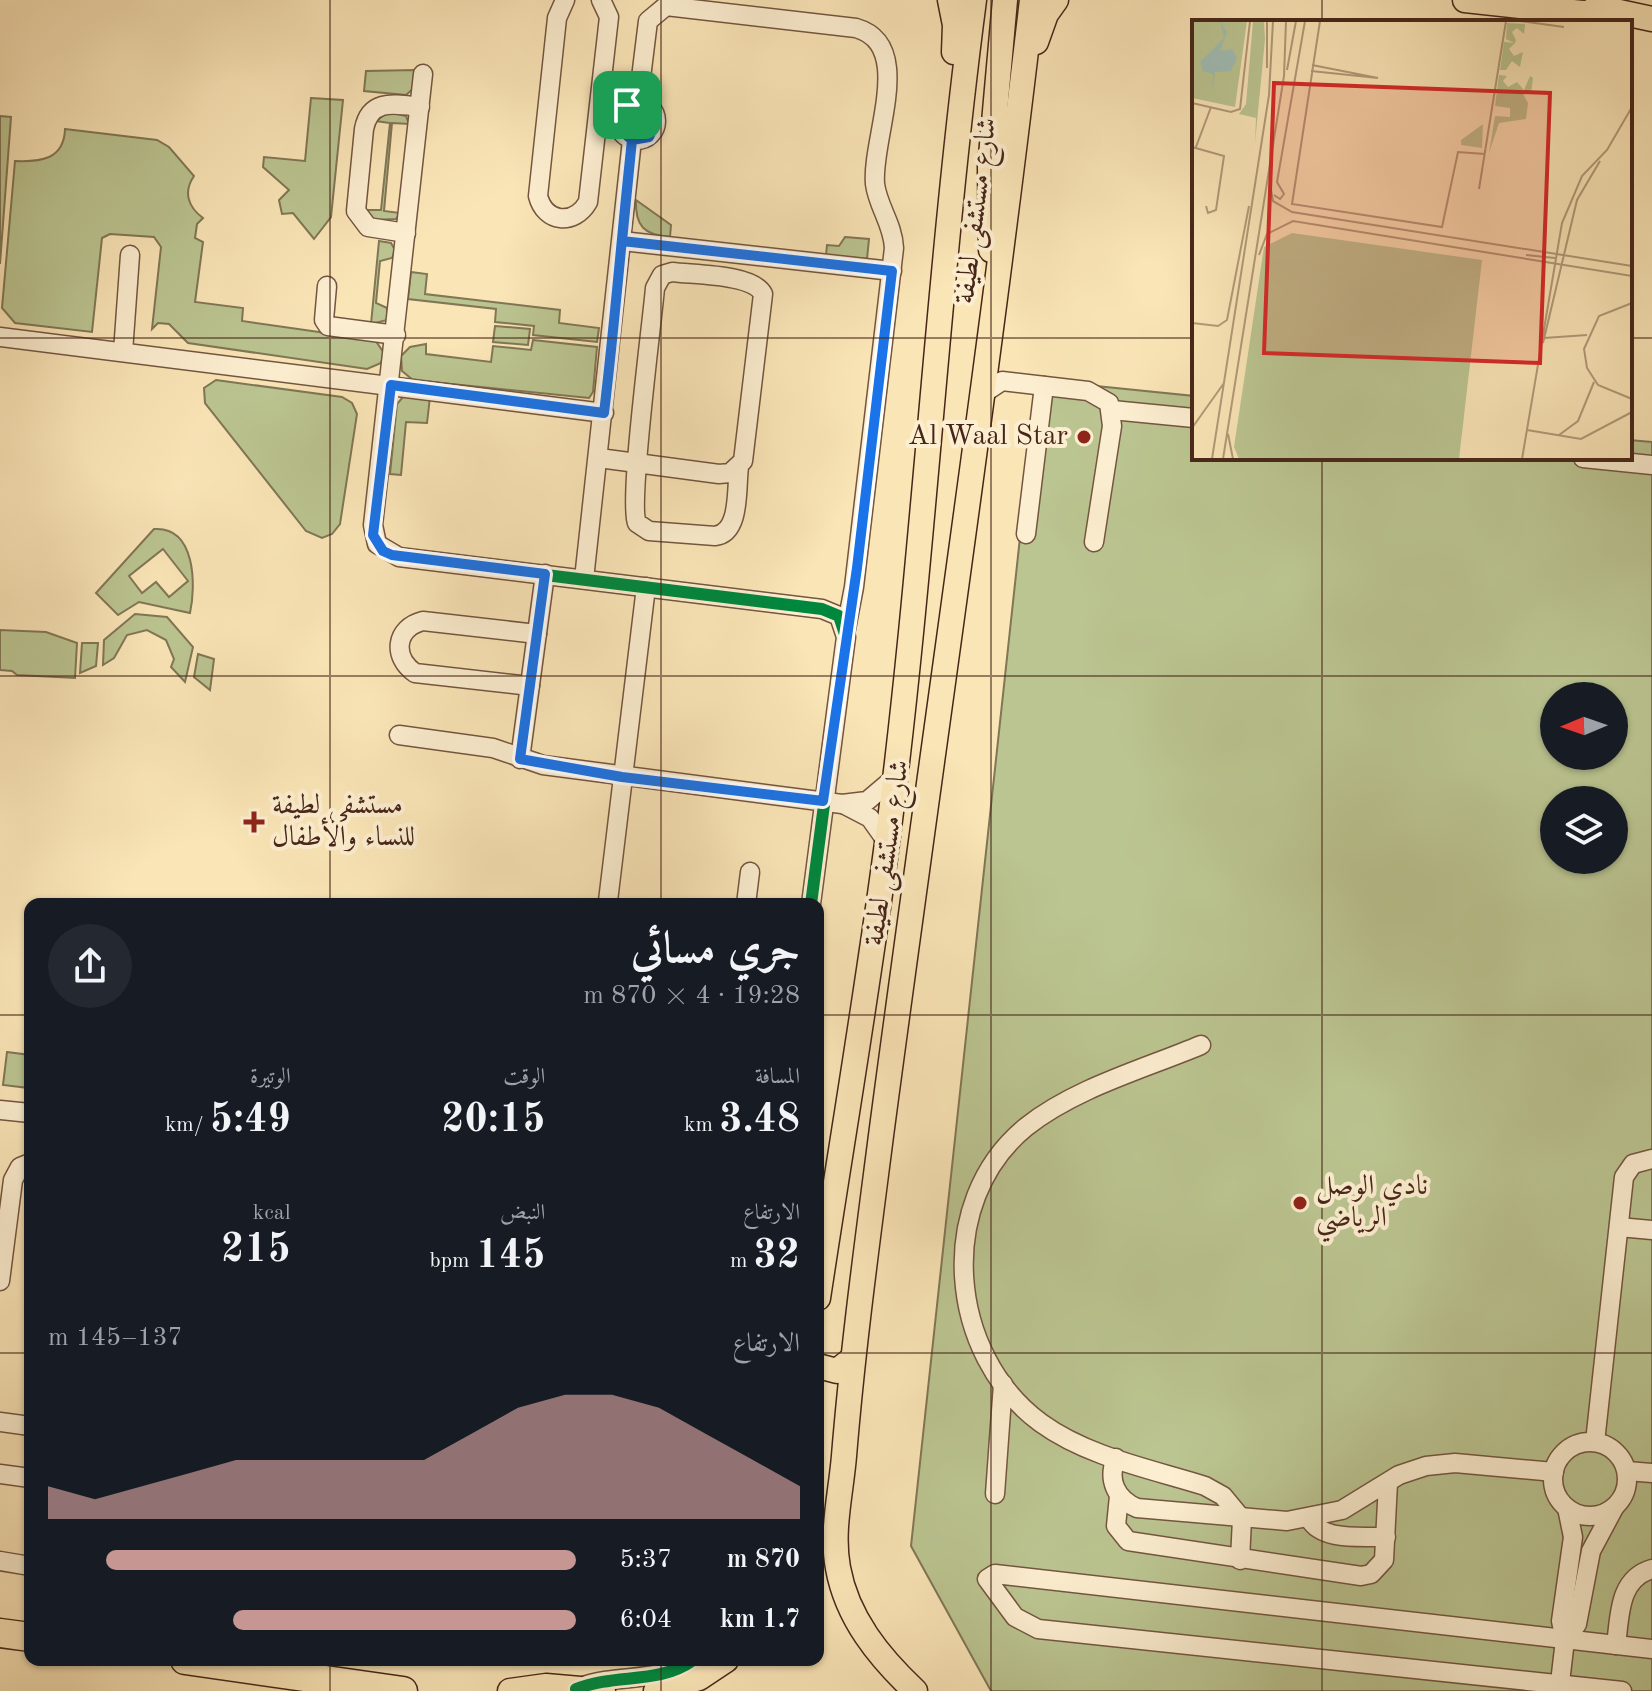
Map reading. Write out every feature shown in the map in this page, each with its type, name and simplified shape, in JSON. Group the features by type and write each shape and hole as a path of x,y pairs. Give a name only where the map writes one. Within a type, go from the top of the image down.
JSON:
{"highway":[{"path":"0,1633 24,1636"},
{"path":"227,1666 403,1691"}],"main road":[{"path":"950,0 955,25 955,86 960,110"},
{"name":"شارع مستشفى لطيفة","path":"824,1258 887,842 960,110 974,0"},
{"path":"996,304 990,167 1005,0"},
{"name":"شارع مستشفى لطيفة","path":"915,1691 863,1632 852,1612 837,1568 836,1522 851,1360 958,559 992,380 996,304 1032,0"},
{"path":"1023,78 1042,22 1056,0"},
{"path":"1465,0 1610,12 1652,19"},
{"path":"1576,0 1610,12"},
{"path":"824,1368 837,1371 851,1360"},
{"path":"656,1691 699,1678 717,1666"},
{"path":"510,1691 530,1686 603,1691"}],"street":[{"path":"565,0 557,18 538,196 552,217 569,219 583,210 589,194 598,87 609,17 601,0"},
{"path":"584,579 622,241 625,134 648,21 666,6 868,31 885,49 888,65 875,180 879,199 893,230 892,271 857,568 846,629 833,802 812,898"},
{"path":"423,74 391,385 373,525 377,544 383,551 399,557 822,609 839,616 846,629"},
{"path":"591,150 601,139 625,134 649,137 655,127 653,110 609,102 598,87"},
{"path":"406,233 368,227 356,211 365,120 378,106 387,103 420,107"},
{"path":"622,241 892,271"},
{"path":"123,352 130,255"},
{"path":"672,272 746,280 760,287 763,294 745,454 739,467 732,525 725,534 715,536 640,527 634,514 655,288 662,275 672,272"},
{"path":"327,286 324,322 328,326 396,335"},
{"path":"0,337 604,413"},
{"path":"992,380 1096,393 1112,410 1192,418"},
{"path":"1026,534 1044,386"},
{"path":"1094,542 1112,410"},
{"path":"599,458 719,474 739,467"},
{"path":"1603,460 1652,465"},
{"path":"520,759 545,574"},
{"path":"608,898 646,587"},
{"path":"530,686 415,673 402,661 399,643 407,628 423,621 537,634"},
{"path":"399,735 493,748 520,759 622,777 833,802 867,801 893,779"},
{"path":"833,802 870,818 887,842"},
{"path":"747,898 750,872"},
{"path":"1201,1045 1048,1112 1005,1147 976,1193 968,1219 963,1274 972,1324 1003,1384 1048,1428 1066,1440 1214,1490 1242,1519 1240,1560"},
{"path":"0,1110 24,1112"},
{"path":"1595,1442 1627,1170 1639,1160 1652,1159"},
{"path":"1,1271 13,1180 24,1165"},
{"path":"1619,1227 1652,1230"},
{"path":"995,1494 1003,1384"},
{"path":"0,1422 24,1425"},
{"path":"1559,1687 1565,1640 1561,1621 1573,1537 1567,1508 1555,1492 1554,1472 1566,1451 1579,1443 1595,1442 1616,1452 1627,1471 1625,1492 1591,1551 1577,1624 1565,1640"},
{"path":"1116,1458 1112,1478 1119,1496 1116,1526 1128,1541 1361,1576 1371,1574 1384,1560 1388,1483"},
{"path":"1119,1496 1137,1508 1242,1519 1309,1518 1360,1502 1412,1469 1440,1464 1554,1472"},
{"path":"1627,1471 1652,1473"},
{"path":"0,1474 24,1477"},
{"path":"1567,1508 1586,1516 1596,1516 1614,1508"},
{"path":"1309,1518 1315,1528 1328,1534 1386,1537"},
{"path":"0,1561 24,1565"},
{"path":"1616,1645 1624,1592 1634,1578 1652,1569"},
{"path":"1622,1691 1559,1687 1038,1629 1015,1617 987,1579 995,1574 1652,1649"},
{"path":"576,1689 620,1677 663,1675 681,1666"}],"green space":[{"path":"415,70 414,88 406,95 364,91 366,71"},
{"path":"311,98 343,100 331,217 314,239 293,213 282,214 279,200 289,190 263,167 264,157 305,161"},
{"path":"388,112 406,116 409,124 392,123 384,211 400,213 396,219 373,220 367,210 381,210 390,123 376,121"},
{"path":"0,116 11,117 0,264"},
{"path":"65,129 157,140 169,147 194,176 189,199 203,218 197,224 195,238 203,242 195,302 243,308 242,321 375,340 384,353 381,363 367,369 188,343 169,324 158,323 152,329 161,247 154,237 110,234 102,238 92,332 15,323 2,308 15,161 49,157 60,147"},
{"path":"636,200 671,225 670,237 643,228 637,216"},
{"path":"845,237 869,239 867,259 826,255 827,245 839,246"},
{"path":"379,241 391,243 395,250 392,258 380,261 376,303 387,308 387,320 371,324"},
{"path":"411,272 427,274 425,294 560,310 559,323 599,328 597,342 533,335 534,326 495,322 496,309 408,299"},
{"path":"495,326 530,329 528,345 493,342"},
{"path":"533,340 597,347 593,392 589,398 413,380 402,371 401,356 410,347 426,344 426,354 491,362 493,346 531,350"},
{"path":"216,380 342,397 352,403 357,414 340,524 332,534 322,538 306,531 205,403 204,388"},
{"name":"نادي الوصل الرياضي","path":"1037,380 1192,396 1192,460 1632,460 1632,440 1652,442 1652,1691 991,1691 911,1546"},
{"path":"403,397 430,397 427,423 406,422 401,475 390,474 397,404"},
{"path":"154,529 168,531 178,537 185,547 192,574 190,613 139,602 118,615 96,593","holes":["163,549 188,581 169,597 156,582 142,593 129,576"]},
{"path":"135,614 167,617 193,647 185,682 171,667 174,659 166,640 147,630 127,635 114,658 103,665 104,640"},
{"path":"0,630 46,632 77,643 75,678 17,675 12,671 0,670"},
{"path":"82,643 98,643 96,666 80,673"},
{"path":"198,654 214,659 210,690 194,677"},
{"path":"7,1052 24,1054 24,1088 3,1085"}],"cycle path":[{"path":"391,385 373,525 377,542 388,553 399,557 822,609 839,616 846,637 812,898"},
{"path":"576,1689 607,1681 666,1673 683,1666"}],"place":[{"name":"Al Waal Star","path":"1084,437"},
{"name":"مستشفى لطيفة للنساء والأطفال","path":"254,822"},
{"name":"نادي الوصل الرياضي","path":"1300,1203"}],"route":[{"path":"627,105 618,114 617,121 621,133 632,140 604,413 391,385 373,535 383,551 399,557 545,574 520,759 622,777 823,801 857,568 892,271 622,241 632,140 649,137 656,121 653,110 644,103 627,105"}]}
